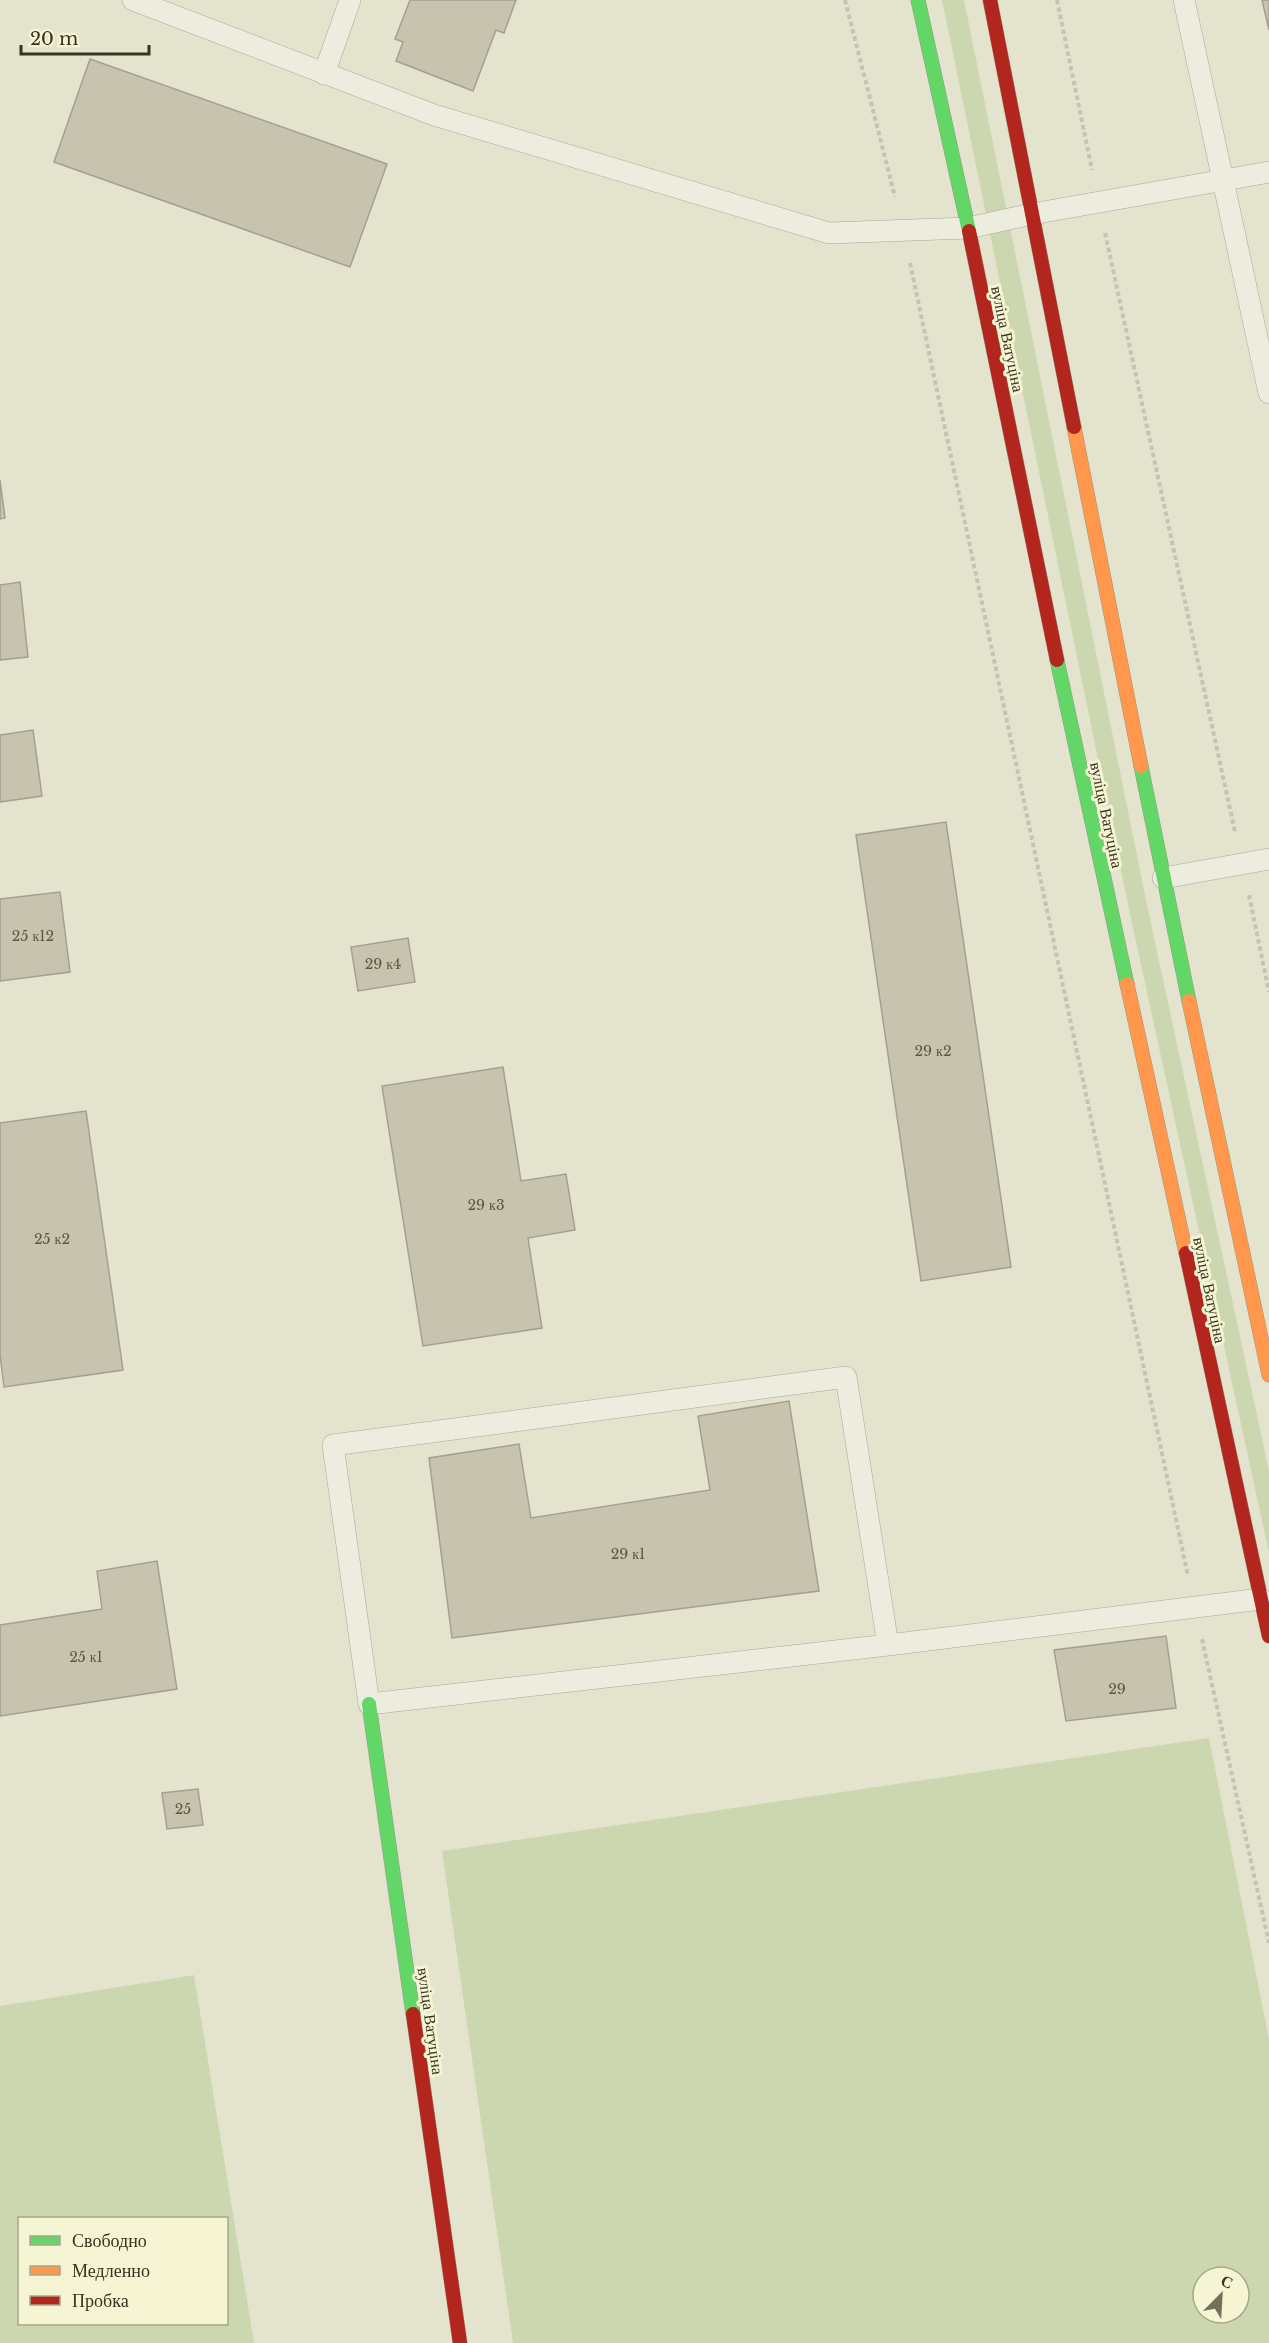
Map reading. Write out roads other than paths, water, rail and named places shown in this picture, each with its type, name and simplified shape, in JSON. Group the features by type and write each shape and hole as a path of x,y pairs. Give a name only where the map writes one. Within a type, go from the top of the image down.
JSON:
{"street":[{"name":"вуліца Ватуціна","path":"918,0 968,228 1061,683 1269,1636"},
{"path":"990,0 1163,878 1269,1375"},
{"name":"вуліца Ватуціна","path":"369,1704 460,2343"}],"lane":[{"path":"133,0 434,115 829,232 968,228 1032,214 1269,172"},
{"path":"324,74 350,0"},
{"path":"1184,0 1269,393"},
{"path":"1163,878 1269,859"},
{"path":"888,1645 846,1377 333,1445 369,1704 888,1645 1261,1599"}]}
